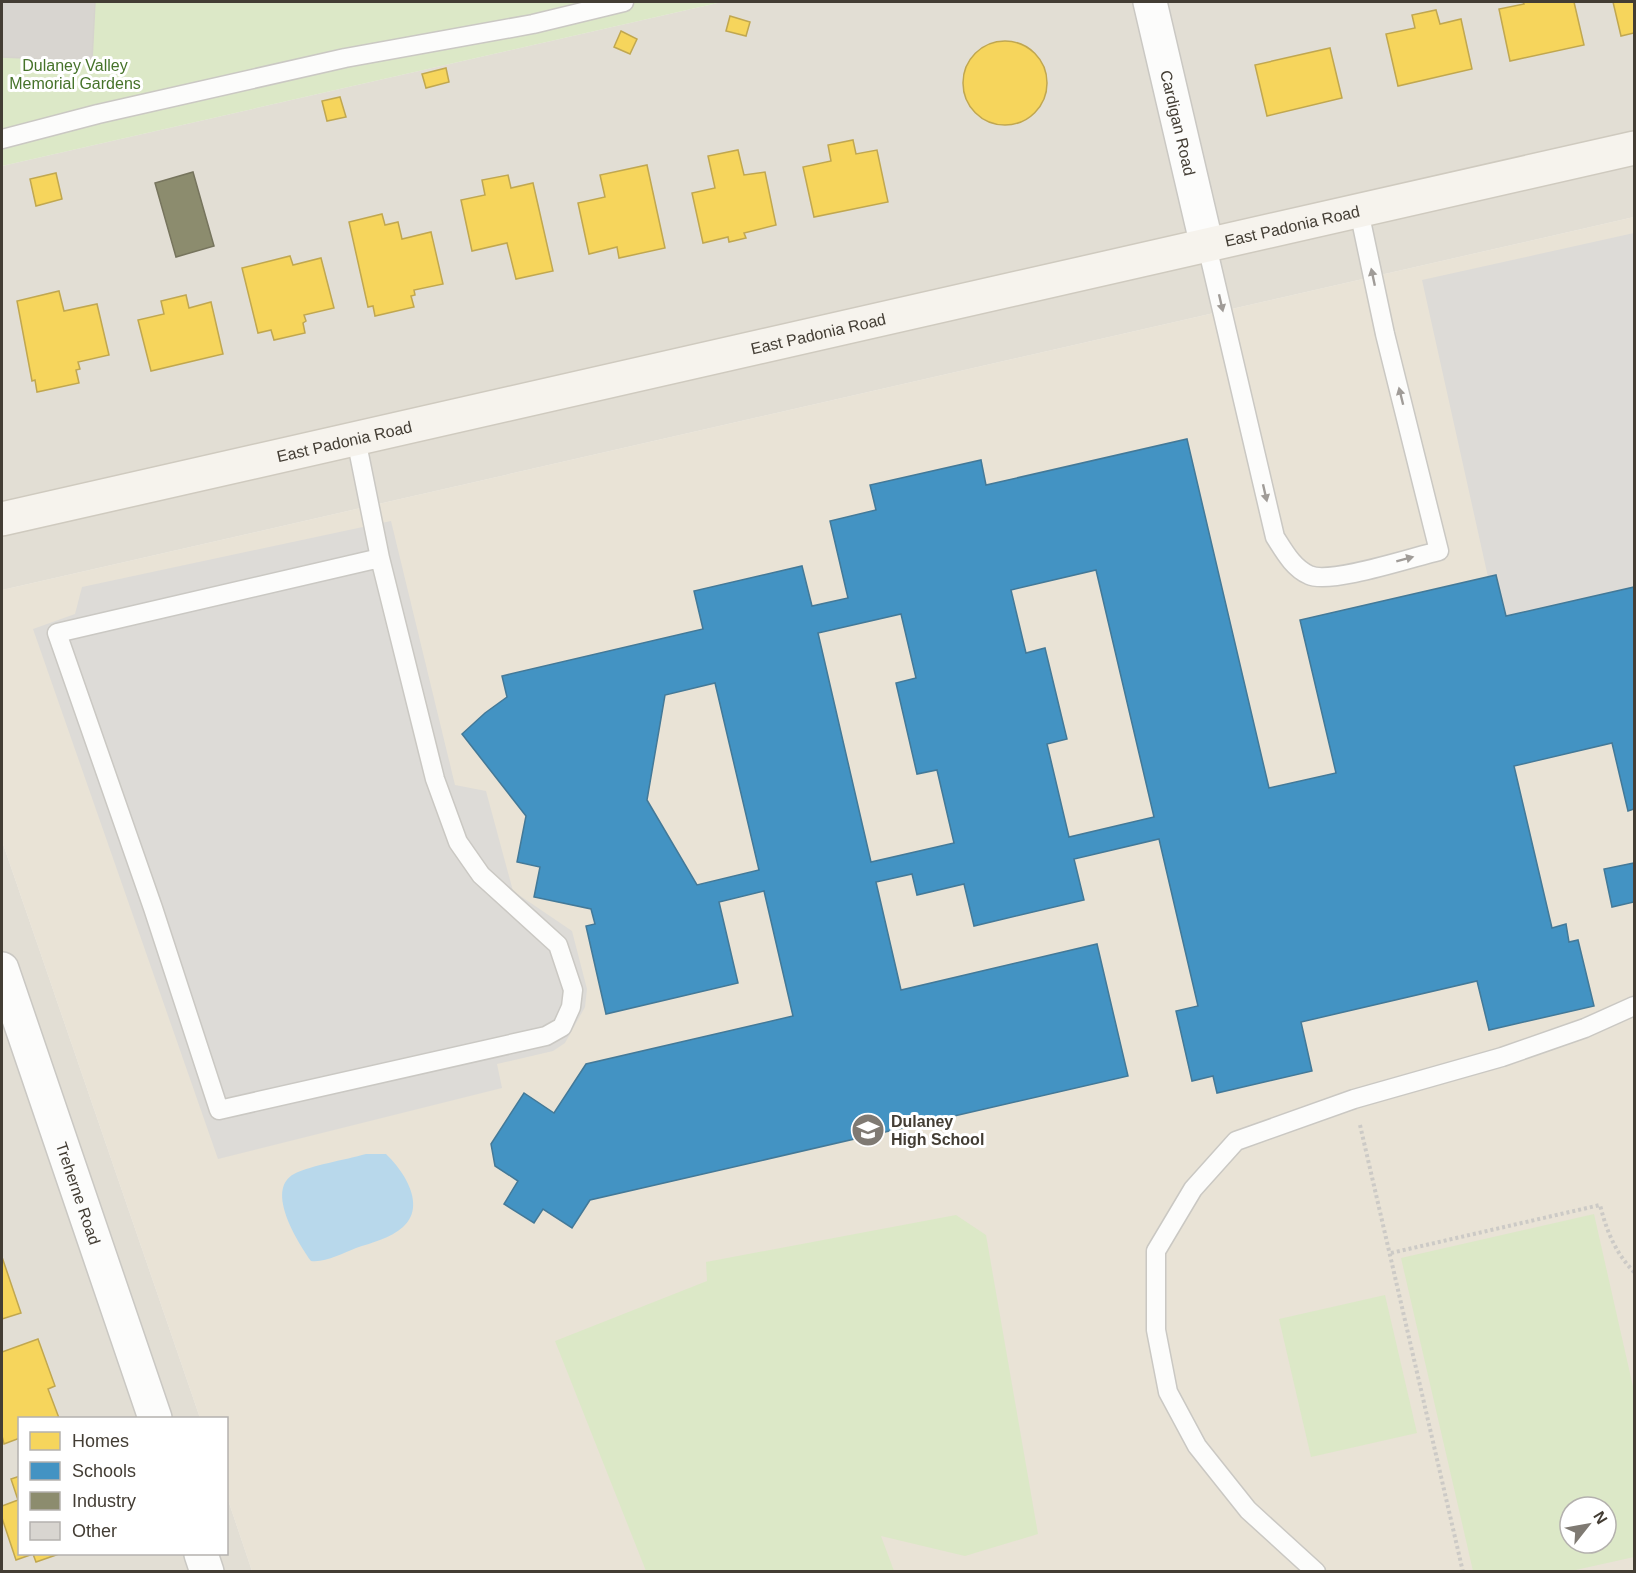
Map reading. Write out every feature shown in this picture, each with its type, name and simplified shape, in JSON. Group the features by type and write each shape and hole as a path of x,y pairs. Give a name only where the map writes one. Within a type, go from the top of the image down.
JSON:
{"street":[{"name":"Cardigan Road","path":"1150,2 1207,246"},
{"name":"East Padonia Road","path":"2,519 1635,148"},
{"name":"Treherne Road","path":"2,969 154,1417"},
{"path":"201,1555 207,1572"}],"lane":[{"path":"2,139 98,114 333,60 533,24 624,2"},
{"path":"1207,246 1275,537 1290,560 1309,576 1334,578 1439,550 1385,334 1359,211"},
{"path":"356,439 380,558 435,779 458,842 481,874 558,945 573,990 571,1007 562,1027 546,1035 219,1110 153,908 57,633 380,558"},
{"path":"1316,1572 1248,1510 1197,1446 1168,1392 1156,1330 1156,1251 1193,1189 1236,1141 1354,1098 1502,1057 1585,1028 1635,1006"}],"path":[{"path":"1354,1098 1463,1572"},
{"path":"1391,1253 1600,1205 1607,1231 1618,1255 1635,1272"}],"shaded area":[{"path":"722,2 1634,2 1634,217 2,590 2,166"},
{"name":"Dulaney High School","path":"1634,217 1634,1571 252,1571 228,1500 228,1417 200,1417 2,841 2,590"},
{"path":"1634,233 1634,587 1506,616 1497,576 1488,577 1422,280"},
{"path":"391,521 455,785 486,791 513,891 572,931 587,989 585,1007 565,1043 553,1051 497,1064 502,1088 218,1159 33,629 75,614 82,587"},
{"path":"2,841 200,1417 18,1417 18,1555 228,1555 228,1500 252,1571 2,1571"}],"green space":[{"name":"Dulaney Valley Memorial Gardens","path":"2,2 722,2 2,166"},
{"path":"1594,1214 1634,1391 1634,1557 1571,1571 1473,1571 1401,1258"},
{"path":"956,1215 986,1235 1038,1534 965,1556 881,1536 894,1571 646,1571 555,1341 707,1281 706,1262"},
{"path":"1385,1295 1417,1433 1311,1457 1279,1319"}],"water":[{"path":"366,1154 386,1154 400,1170 413,1199 410,1219 398,1231 387,1237 328,1259 311,1261 292,1230 287,1217 282,1192 286,1182 301,1171"}],"building: Homes":[{"path":"1523,2 1574,2 1584,45 1510,61 1499,9 1524,4"},
{"path":"1613,2 1634,2 1634,33 1621,36"},
{"path":"1436,10 1440,24 1461,19 1472,69 1398,86 1386,34 1415,28 1412,15"},
{"path":"730,16 750,22 746,36 726,31"},
{"path":"621,31 637,39 630,54 614,47"},
{"path":"1005,41 1021,44 1035,53 1044,67 1047,83 1044,99 1035,113 1021,122 1005,125 989,122 975,113 966,99 963,83 966,67 975,53 989,44"},
{"path":"1330,48 1342,98 1267,116 1255,65"},
{"path":"446,68 449,82 426,88 422,74"},
{"path":"340,97 346,117 327,121 322,101"},
{"path":"853,140 856,154 877,150 888,202 814,217 803,167 831,161 828,145"},
{"path":"738,150 744,175 765,172 776,225 744,233 746,238 729,242 728,237 703,243 692,193 715,188 708,156"},
{"path":"647,165 665,248 619,258 617,247 589,254 578,203 605,197 600,175"},
{"path":"56,173 62,199 36,206 30,179"},
{"path":"508,175 511,188 533,183 553,271 516,279 507,243 472,251 461,200 485,195 482,180"},
{"path":"382,214 385,225 398,222 402,239 431,232 443,284 414,290 415,295 411,296 414,307 375,316 373,306 368,307 349,222"},
{"path":"290,256 293,265 321,258 334,308 304,315 305,333 274,340 271,330 258,333 242,268"},
{"path":"59,291 64,311 97,304 109,355 78,362 80,369 76,370 79,383 37,392 35,380 32,381 17,301"},
{"path":"186,295 189,308 211,302 223,354 151,371 138,320 164,314 161,301"},
{"path":"2,1257 21,1313 2,1319"},
{"path":"38,1339 55,1386 48,1389 59,1417 18,1417 18,1439 4,1444 2,1436 2,1352"},
{"path":"18,1477 18,1500 11,1479"},
{"path":"18,1500 18,1555 30,1555 16,1560 2,1518 2,1506"},
{"path":"33,1555 56,1555 36,1562"}],"building: Schools":[{"name":"Dulaney High School","path":"1187,439 1269,788 1336,773 1300,620 1496,575 1506,616 1634,587 1634,809 1628,811 1612,743 1514,766 1552,928 1566,924 1569,942 1578,940 1594,1006 1489,1030 1477,981 1301,1022 1312,1071 1217,1093 1213,1076 1192,1081 1176,1011 1198,1006 1159,839 1074,859 1084,900 974,926 964,884 917,895 912,874 876,882 901,990 1097,944 1128,1076 590,1200 572,1228 543,1209 534,1223 504,1204 518,1181 495,1166 491,1144 524,1093 554,1113 586,1064 793,1016 764,891 719,902 738,983 606,1014 586,926 595,924 591,909 534,897 540,867 517,862 526,816 462,734 507,697 502,676 703,629 694,591 802,566 812,606 848,598 830,521 876,510 870,485 981,460 986,485","holes":["1096,570 1154,817 1069,837 1047,744 1067,739 1045,648 1026,653 1011,590","901,614 916,678 896,683 917,774 937,770 954,843 871,862 818,633","715,683 759,870 697,885 647,800 665,695"]},
{"path":"1634,863 1634,902 1612,907 1604,869"}],"building: Industry":[{"path":"193,172 214,246 176,257 155,183"}],"building: Other":[{"path":"2,2 95,2 92,61 2,57"}],"place":[{"name":"Dulaney High School","path":"868,1130"}]}
